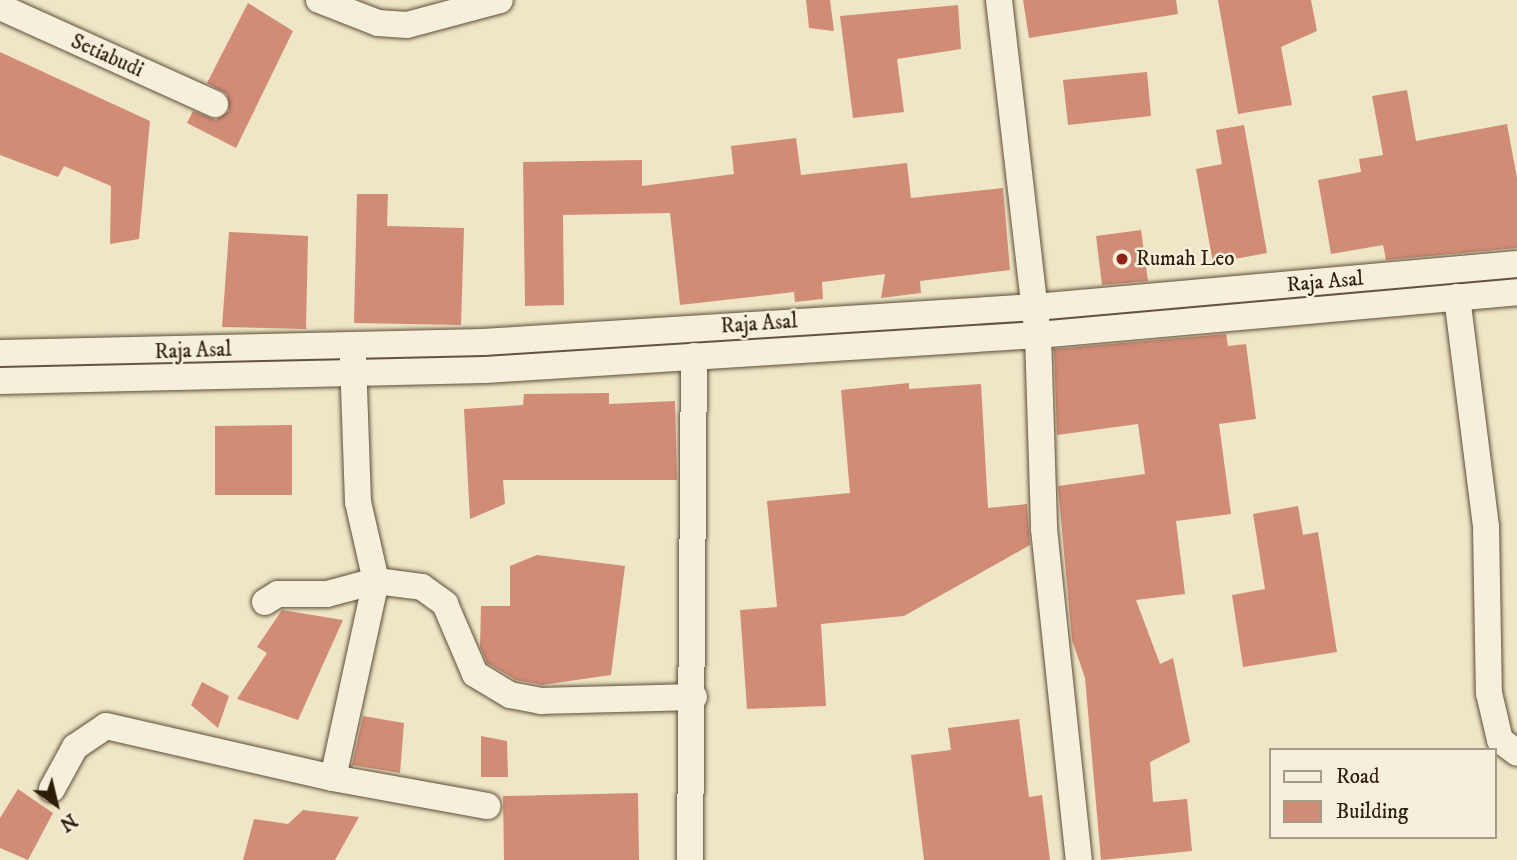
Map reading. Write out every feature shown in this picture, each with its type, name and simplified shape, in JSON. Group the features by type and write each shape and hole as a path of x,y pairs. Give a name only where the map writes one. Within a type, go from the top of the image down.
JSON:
{"street":[{"path":"319,0 378,23 407,25 500,0"},
{"path":"999,0 1038,335 1044,528 1079,860"},
{"name":"Setiabudi","path":"0,6 215,104"},
{"name":"Raja Asal","path":"0,353 353,346 1035,307 1517,264"},
{"name":"Raja Asal","path":"0,381 354,374 694,356 1038,335 1517,292"},
{"path":"1457,297 1486,527 1491,712 1500,740 1517,753"},
{"path":"333,778 376,581 358,502 353,346"},
{"path":"690,860 694,697 694,356"},
{"path":"265,602 278,594 327,594 376,581 437,595 475,674 510,695 541,701 694,697"},
{"path":"52,789 75,747 106,726 333,778 487,806"}],"building":[{"path":"806,0 830,0 834,31 809,28"},
{"path":"1023,0 1176,0 1178,14 1029,38"},
{"path":"1218,0 1311,0 1317,31 1281,47 1292,105 1238,114"},
{"path":"248,3 293,31 236,148 187,123 193,111 216,120 229,111 227,94 207,83"},
{"path":"958,5 961,49 897,59 904,112 853,118 840,16"},
{"path":"0,52 150,121 139,239 110,244 111,186 64,166 58,177 0,155"},
{"path":"1147,72 1151,116 1068,125 1063,80"},
{"path":"1407,90 1416,141 1507,124 1517,178 1517,248 1386,260 1383,245 1331,254 1318,180 1361,172 1359,159 1383,155 1372,96"},
{"path":"1244,125 1267,253 1213,263 1196,169 1222,164 1216,130"},
{"path":"796,138 801,175 907,163 911,198 1003,188 1010,270 920,281 921,293 881,298 885,274 822,282 823,299 795,302 794,292 680,305 670,213 563,215 564,305 525,306 523,162 642,160 642,186 734,174 731,146"},
{"path":"357,194 388,194 387,226 464,228 461,325 354,323"},
{"name":"Rumah Leo","path":"1141,230 1148,281 1102,285 1096,236"},
{"path":"229,232 308,236 306,329 222,327"},
{"path":"1226,334 1228,346 1246,344 1256,419 1219,424 1231,514 1176,521 1185,594 1136,600 1160,664 1173,658 1190,742 1150,762 1153,802 1187,799 1192,851 1101,860 1085,678 1072,640 1058,486 1145,474 1138,424 1057,435 1054,349"},
{"path":"909,383 909,389 981,384 988,508 1027,504 1030,545 904,616 821,624 826,706 747,709 740,610 777,607 767,501 850,493 841,390"},
{"path":"609,393 609,404 675,401 677,480 503,480 505,504 470,519 464,409 523,405 524,394"},
{"path":"292,425 292,495 215,495 215,426"},
{"path":"1298,506 1303,535 1318,532 1337,652 1243,667 1232,595 1265,589 1253,514"},
{"path":"537,555 625,566 611,675 542,685 516,680 487,663 480,647 481,606 510,606 510,566"},
{"path":"282,610 343,620 298,720 237,699 267,653 257,647"},
{"path":"202,682 229,696 218,728 191,705"},
{"path":"363,716 404,723 400,773 352,765"},
{"path":"1019,719 1029,797 1042,795 1050,860 924,860 911,755 951,750 948,728"},
{"path":"481,736 507,741 508,777 481,777"},
{"path":"18,789 53,813 28,860 0,848 0,818"},
{"path":"638,793 639,860 504,860 503,796"},
{"path":"303,810 359,817 335,860 243,860 254,819 288,824"}],"place":[{"name":"Rumah Leo","path":"1122,259"}]}
